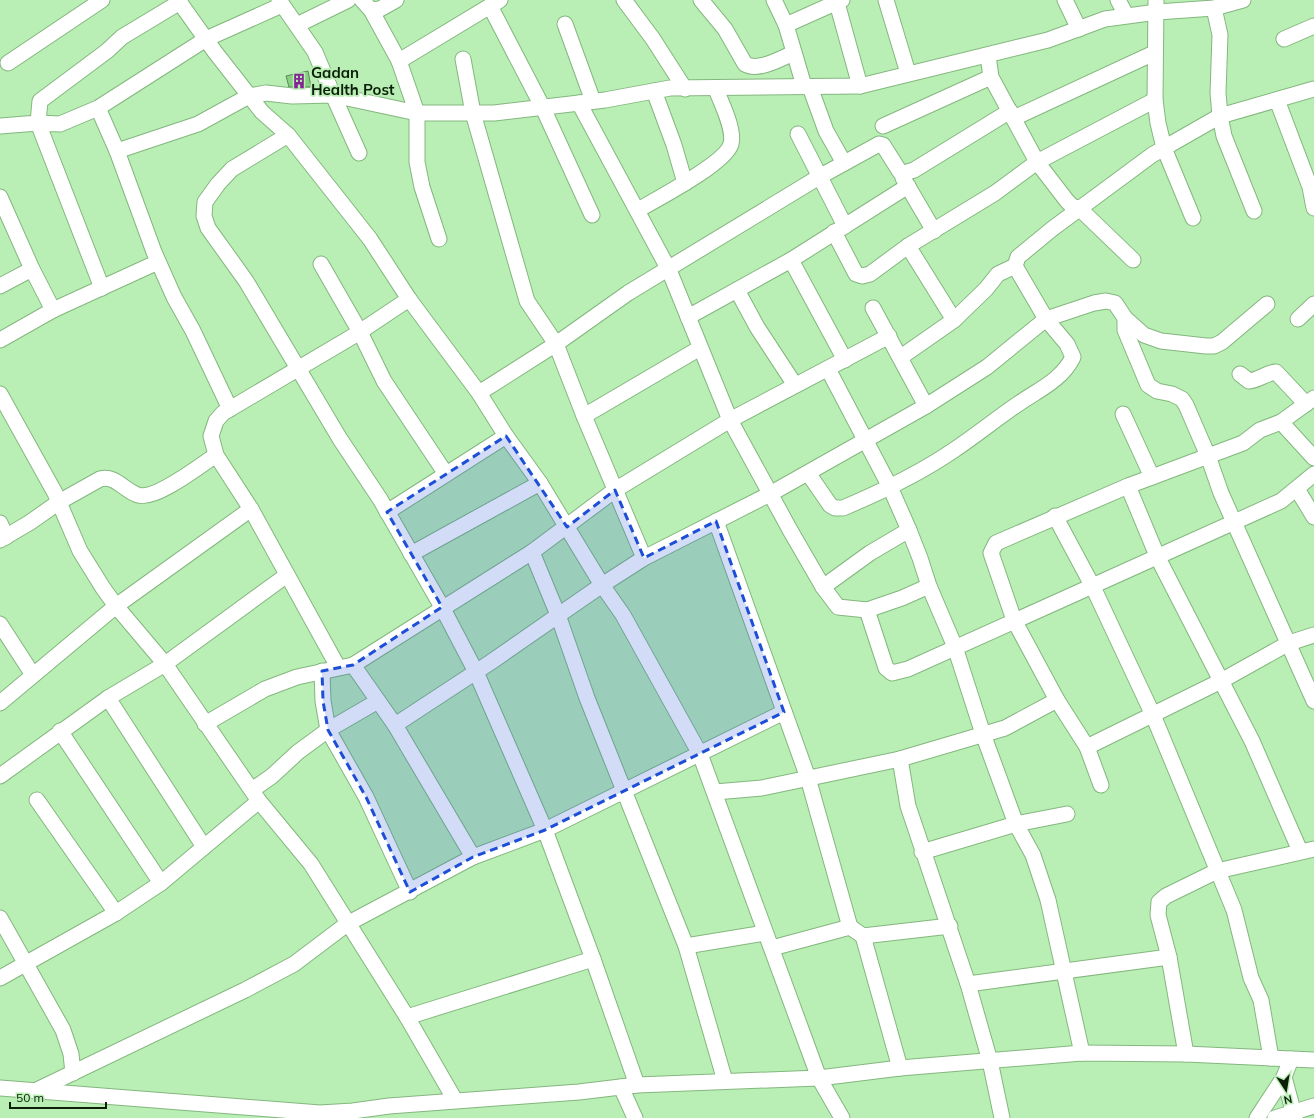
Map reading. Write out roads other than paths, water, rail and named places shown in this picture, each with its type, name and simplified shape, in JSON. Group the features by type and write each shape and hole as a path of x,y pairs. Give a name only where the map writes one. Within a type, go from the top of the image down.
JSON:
{"street":[{"path":"8,63 102,0"},
{"path":"297,25 348,0"},
{"path":"367,5 380,9 396,0"},
{"path":"624,0 653,39 685,89"},
{"path":"701,0 725,28 745,64 750,66 762,66 794,52"},
{"path":"774,0 786,25 794,52 826,131 844,163"},
{"path":"886,0 908,73"},
{"path":"1065,0 1079,29"},
{"path":"1118,0 1126,15"},
{"path":"117,151 198,124 249,96 266,92 292,96 333,95 417,113 494,113 586,102 670,88 716,89 860,86 908,73 988,56 1048,40 1105,19 1126,15 1156,6 1214,8 1243,0"},
{"path":"102,288 38,123 40,101 79,70 107,51 122,37 179,1 249,96 262,112 288,135 358,223 409,299 479,393 506,436 540,483 602,585 623,615 700,754 819,1078 842,1118"},
{"path":"786,25 840,1 860,86"},
{"path":"0,126 38,123 60,124 98,108 206,39 281,2 315,52 358,153"},
{"path":"399,61 495,3 592,215"},
{"path":"367,5 399,61 417,113 417,162 422,187 440,239"},
{"path":"1156,6 1154,53 1155,100 1158,123 1164,148 1193,218"},
{"path":"1214,8 1220,35 1218,93 1220,116 1224,136 1254,212"},
{"path":"565,24 575,47 586,102 668,270 730,420 823,587 838,607 867,610 902,598 929,586"},
{"path":"1284,39 1314,26"},
{"path":"900,172 904,173 914,170 1012,114 1154,53"},
{"path":"988,56 992,77 1037,162 1067,201 1072,206 1080,209 1132,260"},
{"path":"463,59 474,113 525,295 556,344 584,416 644,558"},
{"path":"883,126 992,77"},
{"path":"638,210 685,183 725,155 732,144 730,124 716,89"},
{"path":"901,357 954,320 986,289 998,274 1015,266 1018,258 1080,209 1164,148 1220,116 1314,89"},
{"path":"654,91 674,145 685,183"},
{"path":"798,134 819,177 856,274 862,276 870,274 908,246 996,193 1037,162 1155,100"},
{"path":"1277,100 1306,174 1314,208"},
{"path":"98,108 117,151 141,221 158,262 230,409"},
{"path":"288,135 232,169 218,184 206,202 204,216 214,237 246,281 340,439 387,512 442,607 476,672 545,830 593,959 637,1085"},
{"path":"479,393 556,344 628,293 819,177 879,144 883,146 900,172 934,231"},
{"path":"688,317 790,260 908,186"},
{"path":"0,197 32,269 53,310"},
{"path":"908,246 954,320"},
{"path":"790,260 845,360"},
{"path":"0,340 53,310 158,262"},
{"path":"321,264 360,332 397,402 446,474"},
{"path":"808,473 830,505 835,508 843,508 890,487 953,451 1018,403 1055,379 1068,367 1072,357 1067,344 1046,319 1015,266"},
{"path":"0,286 32,269"},
{"path":"738,290 757,327 795,385"},
{"path":"338,667 251,509 216,455 211,436 213,428 220,417 230,409 360,332 409,299"},
{"path":"395,724 476,672 602,585 644,558 770,494 865,439 926,406 987,367 1046,319 1094,303 1106,301 1115,303 1125,318 1144,335 1161,341 1214,346 1222,342 1267,304"},
{"path":"1298,319 1314,304"},
{"path":"873,308 901,357 926,406"},
{"path":"1125,318 1125,330 1148,385 1157,391 1172,394 1182,399 1208,456 1234,522 1314,702"},
{"path":"206,724 265,689 322,671 353,665 442,607 532,552 615,490 730,420 889,336"},
{"path":"584,416 700,348"},
{"path":"828,368 890,487 909,530 929,586 955,647 970,689 983,734 1016,824 1033,855 1048,900 1082,1052"},
{"path":"1101,785 1087,747 1057,700 1014,620 991,553 996,543 1055,516 1128,486 1243,443 1260,430 1282,422 1312,400 1276,372 1270,372 1255,380 1249,381 1240,374"},
{"path":"0,394 59,502 80,551 116,606 165,664 255,795 312,864 338,906 347,924 407,1017 455,1100"},
{"path":"1123,414 1152,477"},
{"path":"1282,422 1314,458"},
{"path":"387,512 506,436"},
{"path":"0,523 3,539 30,524 59,502 100,479 107,477 114,479 137,495 150,496 216,455"},
{"path":"867,610 883,662 892,673 908,669 1014,620 1158,558 1281,501 1314,474"},
{"path":"412,554 540,483"},
{"path":"1128,486 1158,558 1252,741 1287,817 1307,850 1217,871 1166,896 1159,902 1158,915 1169,957 1186,1054"},
{"path":"1297,489 1314,517"},
{"path":"0,703 116,606 251,509"},
{"path":"1055,516 1093,587 1153,715 1234,910 1251,978 1261,1000 1271,1058"},
{"path":"716,521 808,778 850,927 863,936 900,1068"},
{"path":"823,587 870,553 909,530"},
{"path":"532,552 558,615 586,698 686,946 726,1081"},
{"path":"0,776 60,731 108,698 165,664 287,575"},
{"path":"0,624 33,675"},
{"path":"1087,747 1221,681 1289,643 1314,635"},
{"path":"353,665 395,724 474,857"},
{"path":"322,671 322,701 328,730 366,797 410,892"},
{"path":"108,698 204,847"},
{"path":"715,792 762,788 900,759 1005,728 1057,700"},
{"path":"0,978 116,912 160,883 204,847 272,776 298,752 328,730 378,701"},
{"path":"35,1090 245,990 294,964 347,924 474,857 545,830 784,712"},
{"path":"60,731 160,883"},
{"path":"900,759 908,806 922,852 950,926 968,984 990,1061 1002,1118"},
{"path":"37,800 116,912"},
{"path":"922,852 1016,824 1067,814"},
{"path":"0,918 63,1030 71,1054 73,1073"},
{"path":"863,936 950,926"},
{"path":"772,948 850,927"},
{"path":"686,946 765,933"},
{"path":"968,984 1169,957"},
{"path":"407,1017 593,959"},
{"path":"2,1086 270,1110 349,1115 389,1106 455,1100 637,1085 819,1078 900,1068 1082,1052 1186,1054 1314,1060"},
{"path":"1257,1118 1284,1078 1291,1059"},
{"path":"1284,1078 1294,1115"},
{"path":"621,1087 635,1118"},
{"path":"1275,1118 1294,1115 1314,1106"}],"place":[{"name":"Gadan Health Post","path":"299,81"}]}
